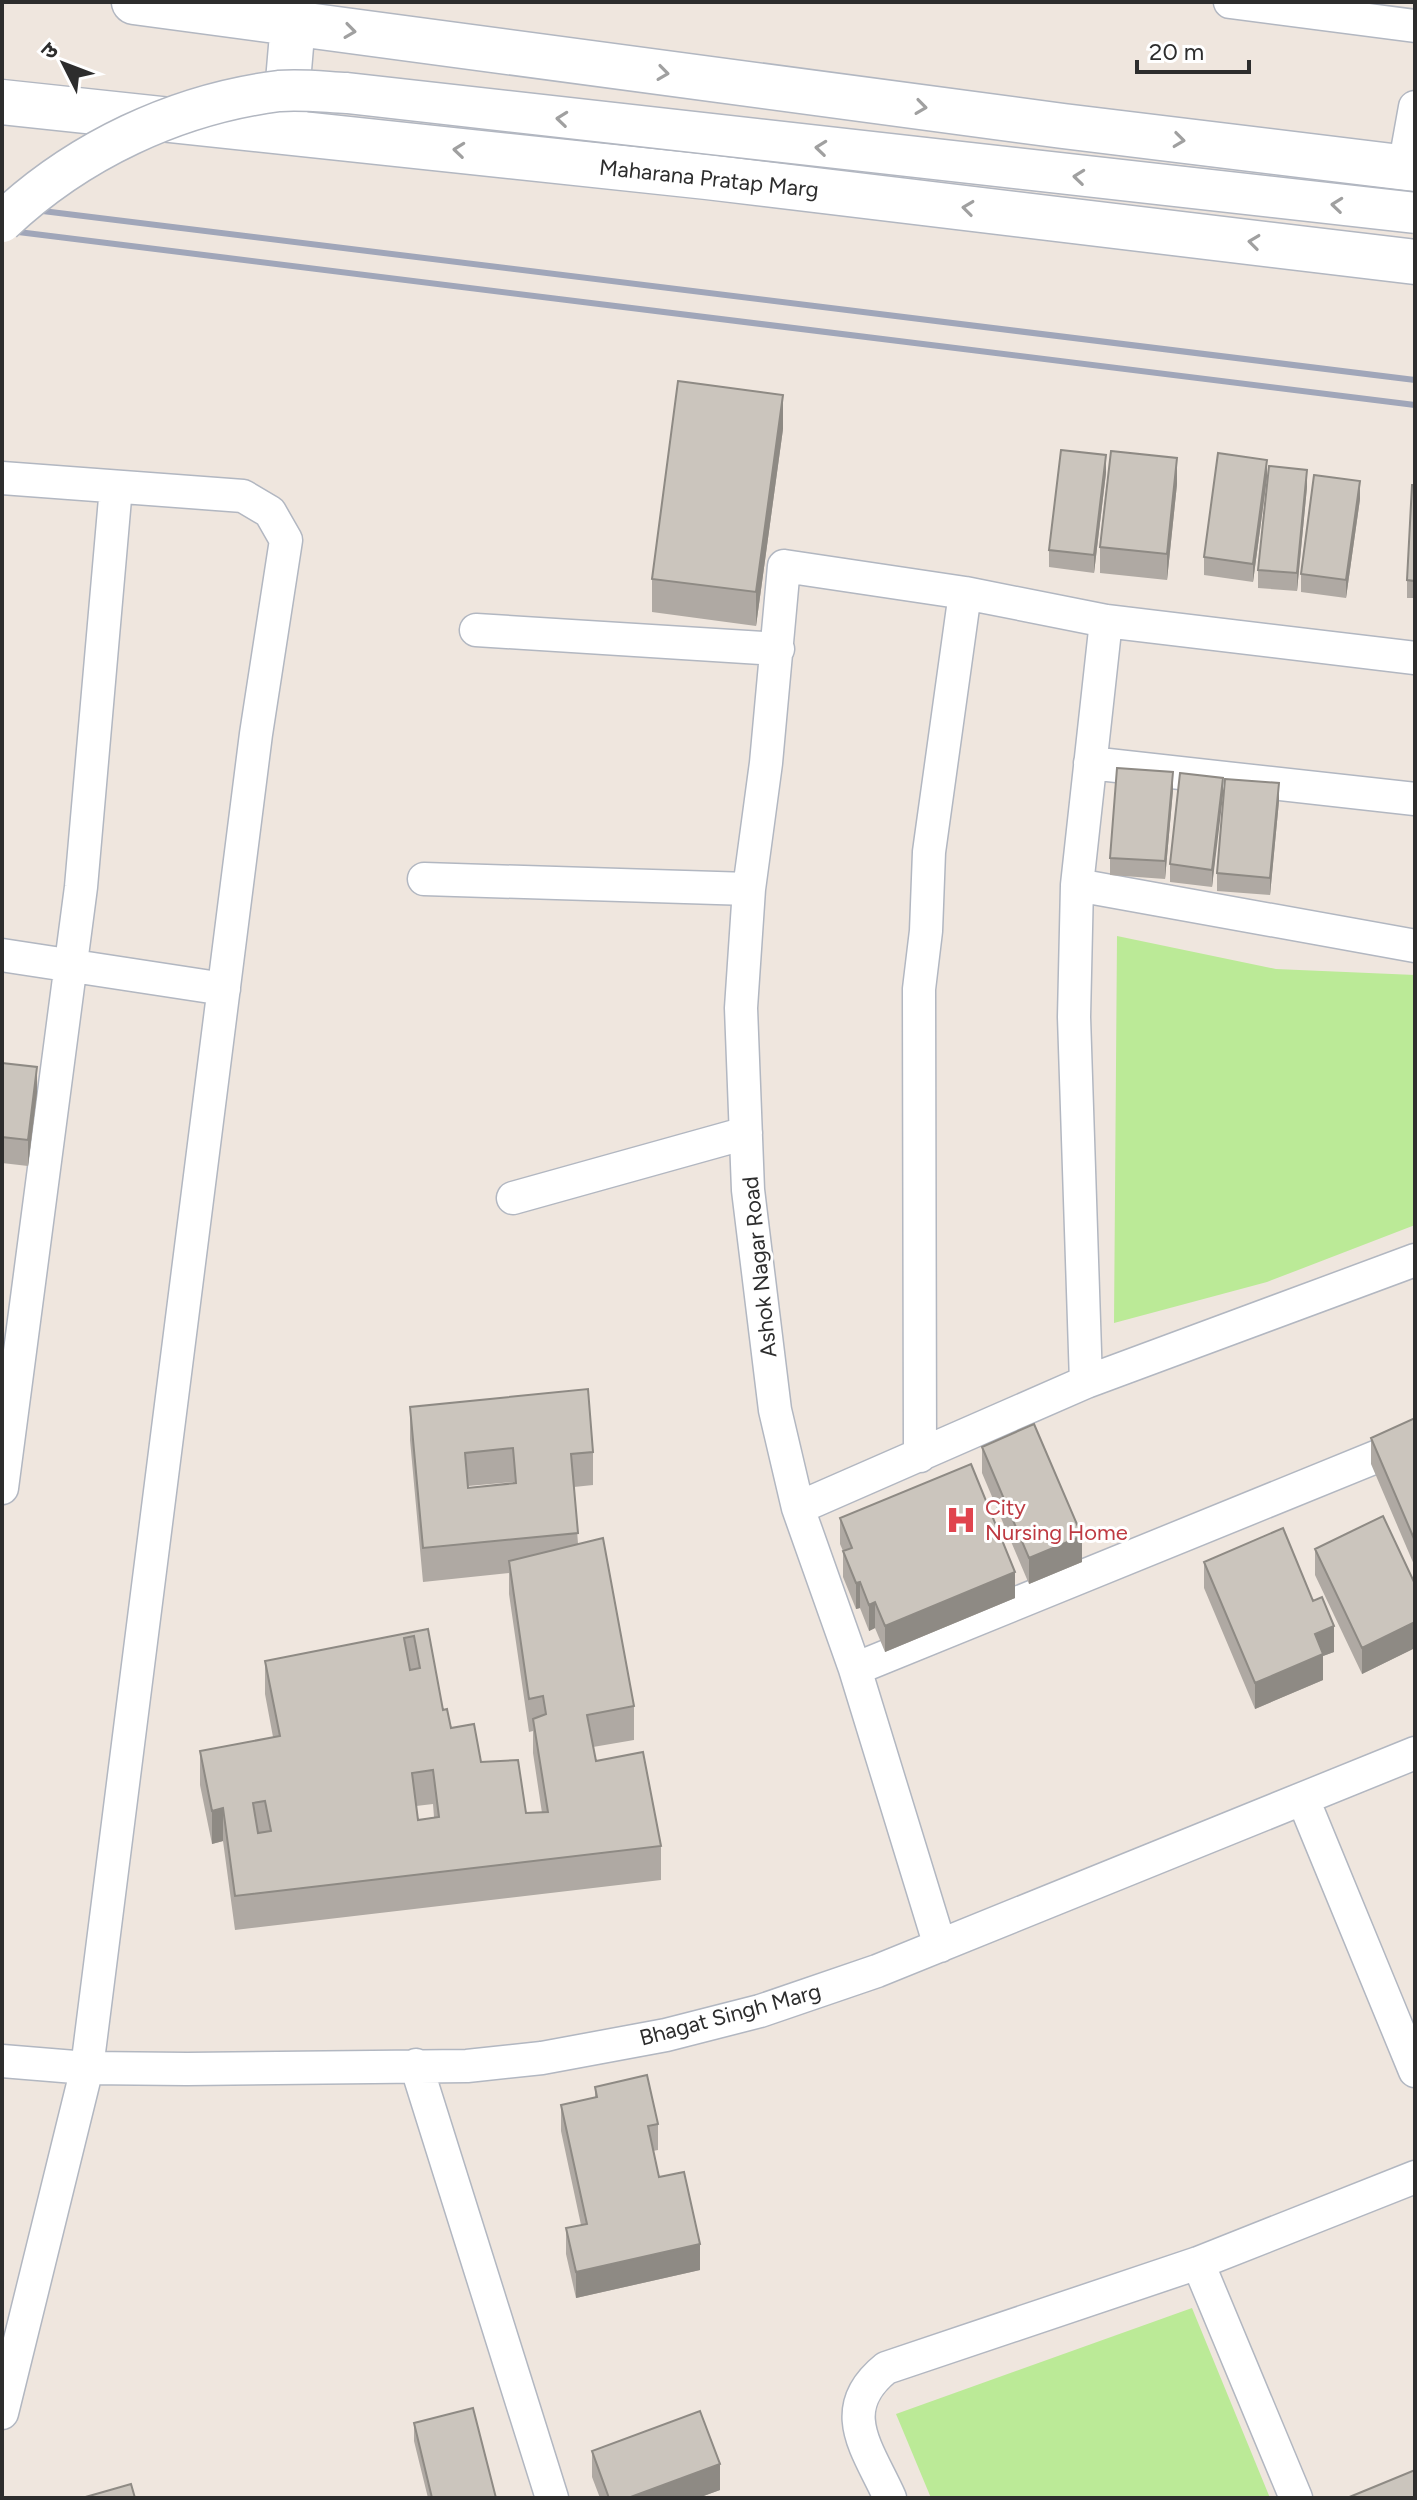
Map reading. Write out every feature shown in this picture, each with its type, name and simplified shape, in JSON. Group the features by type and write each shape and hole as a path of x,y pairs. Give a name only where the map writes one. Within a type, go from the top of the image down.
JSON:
{"main road":[{"path":"134,2 177,5 1047,124 1410,168"},
{"path":"283,132 293,23"},
{"name":"Maharana Pratap Marg","path":"2,102 722,179 1415,262"}],"street":[{"path":"1230,2 1415,26"},
{"path":"2,222 38,188 93,153 146,127 215,104 281,91 347,93 1415,213"},
{"path":"1410,168 1415,107"},
{"path":"2,478 243,496 270,512 286,540 256,734 87,2068 2,2413"},
{"path":"2,1488 71,964 116,487"},
{"name":"Ashok Nagar Road","path":"940,1946 855,1669 798,1508 775,1410 748,1190 741,1008 749,889 778,649 784,566 965,593"},
{"path":"920,1456 919,989 926,931 929,852 965,593 1106,621 1415,658"},
{"path":"1086,1382 1074,1017 1077,885 1106,621"},
{"path":"476,630 778,649"},
{"path":"1090,763 1415,799"},
{"path":"424,879 749,889"},
{"path":"1077,885 1415,946"},
{"path":"2,955 224,989"},
{"path":"513,1198 746,1133"},
{"path":"798,1508 1086,1382 1415,1260"},
{"path":"855,1669 1415,1441"},
{"name":"Bhagat Singh Marg","path":"2,2061 87,2068 467,2066 542,2058 666,2035 760,2011 877,1971 1415,1753"},
{"path":"1303,1799 1415,2071"},
{"path":"416,2065 552,2498"},
{"path":"890,2498 857,2424 858,2400 871,2380 886,2368 1198,2263 1415,2177"},
{"path":"1198,2263 1296,2498"}],"green space":[{"path":"1117,936 1276,969 1415,975 1415,1225 1267,1282 1114,1323"},
{"path":"1192,2308 1270,2498 931,2498 896,2414"}],"building":[{"path":"678,381 783,395 756,592 652,579"},
{"path":"1061,450 1106,455 1094,555 1049,550"},
{"path":"1111,451 1177,458 1167,554 1100,547"},
{"path":"1218,453 1267,460 1253,564 1204,557"},
{"path":"1269,466 1307,470 1297,573 1258,570"},
{"path":"1314,475 1360,481 1346,580 1301,574"},
{"path":"1412,485 1415,485 1415,581 1407,580"},
{"path":"1117,768 1173,772 1165,861 1110,858"},
{"path":"1180,773 1223,778 1212,870 1170,864"},
{"path":"1225,779 1279,783 1270,878 1217,873"},
{"path":"2,1063 37,1067 28,1140 2,1137"},
{"path":"588,1389 593,1452 571,1454 578,1533 423,1548 410,1407","holes":["513,1448 516,1483 468,1488 465,1453"]},
{"path":"1415,1418 1415,1541 1371,1438"},
{"path":"1034,1424 1082,1536 1029,1558 982,1447"},
{"path":"971,1464 1015,1572 885,1626 875,1602 869,1605 860,1582 856,1583 843,1551 852,1548 840,1518"},
{"path":"1383,1516 1415,1584 1415,1622 1362,1648 1315,1549"},
{"path":"1283,1528 1313,1601 1322,1597 1334,1626 1315,1634 1323,1654 1255,1683 1204,1562"},
{"path":"603,1538 634,1706 587,1715 596,1761 643,1752 661,1846 235,1896 223,1808 212,1811 200,1751 280,1736 265,1661 428,1629 443,1710 447,1709 451,1728 474,1724 481,1762 518,1760 526,1813 548,1812 533,1719 546,1714 543,1696 529,1699 509,1561","holes":["414,1636 420,1668 410,1670 404,1638","433,1770 439,1817 418,1820 412,1773","265,1801 271,1831 258,1833 253,1803"]},
{"path":"647,2075 658,2124 648,2126 659,2177 684,2172 700,2244 576,2272 566,2228 587,2224 561,2105 597,2097 595,2087"},
{"path":"473,2408 496,2498 432,2498 414,2423"},
{"path":"700,2411 720,2464 628,2498 609,2498 592,2451"},
{"path":"1415,2470 1415,2498 1347,2498"},
{"path":"131,2484 135,2498 82,2498"}],"railway":[{"path":"2,206 1415,380"},
{"path":"2,230 1415,405"}],"place":[{"name":"City Nursing Home","path":"961,1520"}]}
